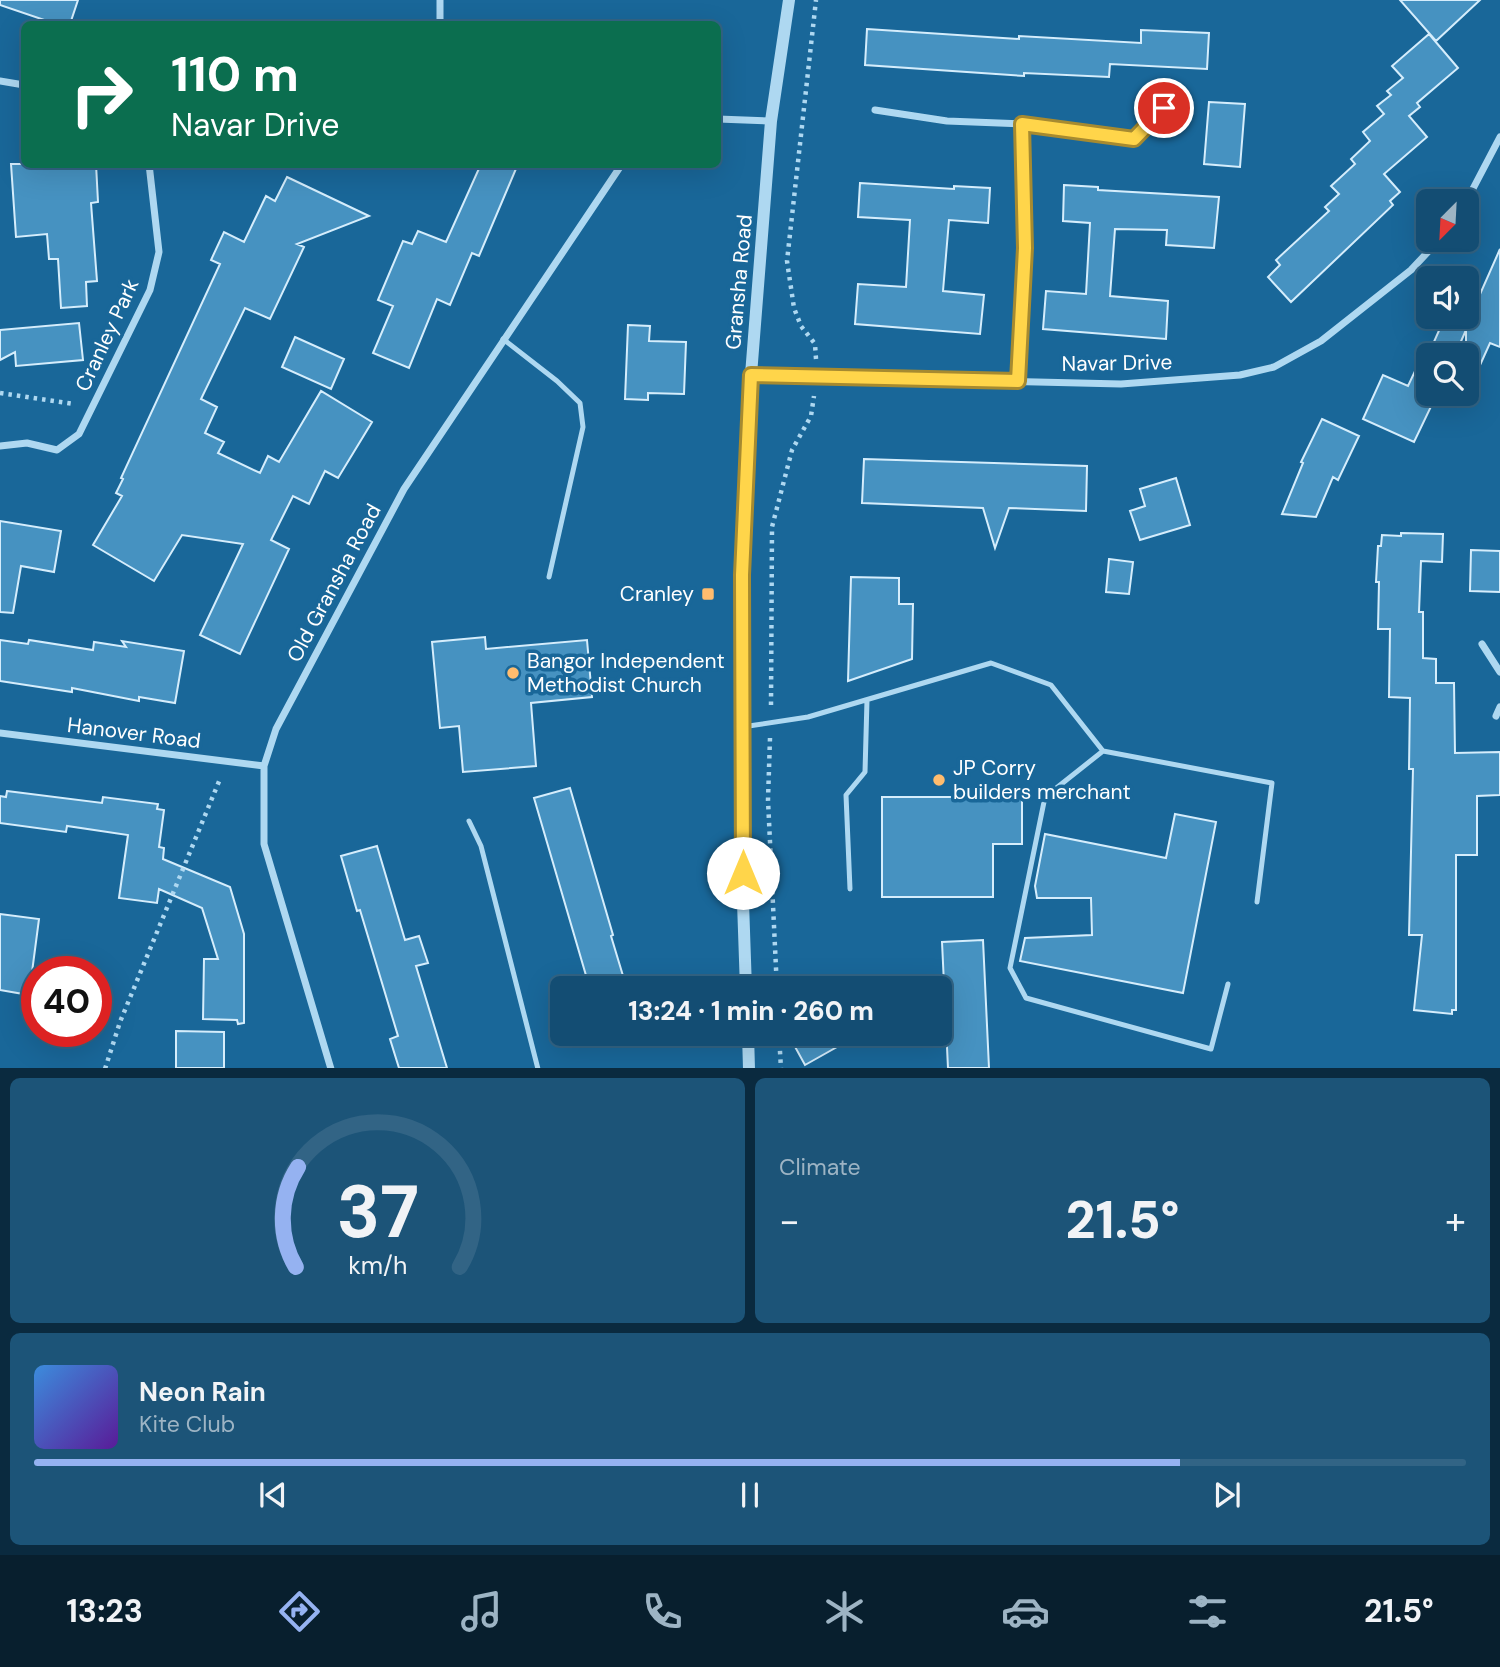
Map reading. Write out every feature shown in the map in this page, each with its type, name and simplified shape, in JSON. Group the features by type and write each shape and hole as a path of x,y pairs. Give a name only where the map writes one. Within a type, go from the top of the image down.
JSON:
{"street":[{"path":"439,21 440,0"},
{"name":"Gransha Road","path":"746,976 742,575 751,375 771,121 789,0"},
{"path":"0,81 21,84"},
{"path":"875,110 947,121 1022,124 1134,139 1164,108"},
{"path":"721,119 771,121"},
{"path":"1018,381 1025,248 1022,124"},
{"path":"1473,189 1500,137"},
{"name":"Cranley Park","path":"0,446 27,443 57,450 79,434 150,289 159,252 149,168"},
{"name":"Old Gransha Road","path":"331,1068 264,844 264,766 276,729 404,489 619,168"},
{"name":"Navar Drive","path":"751,375 1122,384 1240,375 1274,367 1321,341 1411,270 1427,252"},
{"path":"1482,644 1500,672"},
{"path":"1496,716 1500,707"},
{"name":"Hanover Road","path":"0,733 264,766"},
{"path":"748,1046 749,1068"}],"lane":[{"path":"503,339 557,381 580,403 583,427 549,577"},
{"path":"742,727 808,717 991,663 1051,685 1103,751 1272,783 1257,902"},
{"path":"849,889 846,795 864,772 867,700"},
{"path":"1103,751 1045,797 1010,968 1020,988 1026,998 1212,1049 1228,984"},
{"path":"469,821 481,846 538,1068"}],"path":[{"path":"775,976 768,800 772,527 792,450 811,416 817,376 815,344 801,326 794,308 787,261 816,0"},
{"path":"0,393 93,407"},
{"path":"104,1068 120,1021 227,762"},
{"path":"779,1046 780,1068"}],"building":[{"path":"0,0 78,0 71,21 47,21 0,5"},
{"path":"1400,0 1480,0 1436,41"},
{"path":"867,29 1019,39 1019,36 1141,43 1141,30 1209,33 1207,69 1110,64 1109,77 1024,73 1024,76 865,65"},
{"path":"1429,34 1458,68 1417,103 1420,107 1409,116 1427,137 1384,174 1400,192 1390,201 1393,205 1291,302 1268,277 1280,265 1276,260 1329,211 1325,207 1339,194 1331,186 1355,164 1351,159 1370,141 1363,132 1384,114 1377,106 1391,95 1387,91 1403,78 1392,66"},
{"path":"1209,102 1245,104 1240,167 1204,164"},
{"path":"11,164 21,164 21,168 96,168 98,202 91,203 97,281 86,282 87,306 61,308 58,259 49,259 47,234 16,237"},
{"path":"479,168 516,168 479,256 472,253 450,305 437,299 409,368 373,353 393,306 378,300 403,241 412,244 418,231 446,242"},
{"path":"287,177 369,216 297,244 304,247 270,319 245,308 201,399 217,407 205,433 224,442 218,453 260,473 268,456 279,462 321,391 372,422 338,478 325,471 309,504 293,496 271,540 289,549 240,654 200,635 243,544 182,535 154,581 93,545 122,496 116,493 123,479 121,478 220,264 211,260 224,232 244,242 266,196 275,201"},
{"path":"860,183 954,189 954,186 990,188 988,223 949,220 943,291 984,295 980,334 855,324 858,284 906,287 910,220 858,217"},
{"path":"1064,185 1098,187 1098,190 1219,197 1214,248 1166,245 1167,230 1115,229 1110,296 1168,301 1166,339 1043,329 1046,291 1086,294 1090,223 1063,221"},
{"path":"1500,249 1500,347 1490,343 1479,367 1479,343 1466,343 1466,330 1460,343 1433,343 1440,329 1479,329 1479,297"},
{"path":"79,323 83,360 16,366 15,352 0,360 0,330"},
{"path":"628,325 650,326 649,341 686,342 684,394 648,393 648,400 625,399"},
{"path":"295,337 344,359 331,389 282,367"},
{"path":"1416,369 1416,406 1431,406 1414,442 1363,419 1383,375 1408,386"},
{"path":"1322,419 1359,436 1338,480 1333,477 1316,517 1282,514 1303,463 1301,462"},
{"path":"864,459 1087,466 1086,511 1009,508 995,548 983,508 862,503"},
{"path":"1176,478 1190,525 1140,540 1130,511 1145,506 1140,489"},
{"path":"0,521 61,531 54,572 21,566 13,613 0,612"},
{"path":"1401,533 1443,534 1442,562 1421,561 1419,612 1423,612 1423,658 1436,659 1436,683 1454,683 1455,753 1500,752 1500,795 1477,796 1477,855 1456,855 1456,1010 1452,1010 1452,1014 1414,1010 1422,935 1409,935 1413,769 1409,769 1410,698 1389,697 1390,629 1378,629 1379,582 1376,582 1378,546 1381,546 1382,535 1401,536"},
{"path":"1471,550 1500,551 1500,592 1470,591"},
{"path":"1109,559 1133,562 1129,594 1106,592"},
{"path":"851,577 899,578 899,604 913,604 912,659 848,681"},
{"name":"Bangor Independent Methodist Church","path":"485,637 486,649 587,640 592,697 531,703 536,766 463,772 459,726 440,728 432,642"},
{"path":"0,640 28,644 29,640 93,650 94,642 126,647 122,641 184,651 175,703 139,697 139,701 72,688 72,692 0,681"},
{"path":"570,788 623,976 586,976 534,798"},
{"path":"7,791 102,803 103,797 158,804 157,809 164,810 159,847 164,848 163,859 230,887 244,934 244,1023 238,1024 237,1020 203,1019 204,959 218,959 202,908 159,889 157,903 119,898 128,835 67,826 66,832 0,823 0,796 6,797"},
{"path":"882,797 1022,797 1022,844 993,844 993,897 882,897"},
{"path":"1175,814 1216,822 1183,993 1020,961 1025,938 1092,935 1091,898 1037,898 1035,886 1045,834 1166,858"},
{"path":"377,846 405,940 419,936 428,963 416,966 447,1068 399,1068 390,1039 398,1036 341,856"},
{"path":"0,914 39,919 34,956 21,956 21,994 0,990"},
{"path":"983,940 989,1068 948,1068 947,1046 952,1046 952,976 944,976 942,942"},
{"path":"176,1031 224,1032 224,1068 176,1068"},
{"path":"795,1046 839,1046 805,1065"}],"place":[{"name":"Cranley","path":"708,594"},
{"name":"Bangor Independent Methodist Church","path":"513,673"},
{"name":"JP Corry builders merchant","path":"939,780"}],"route":[{"path":"743,873 742,575 751,375 1018,381 1025,248 1022,124 1134,139 1164,108"}]}
